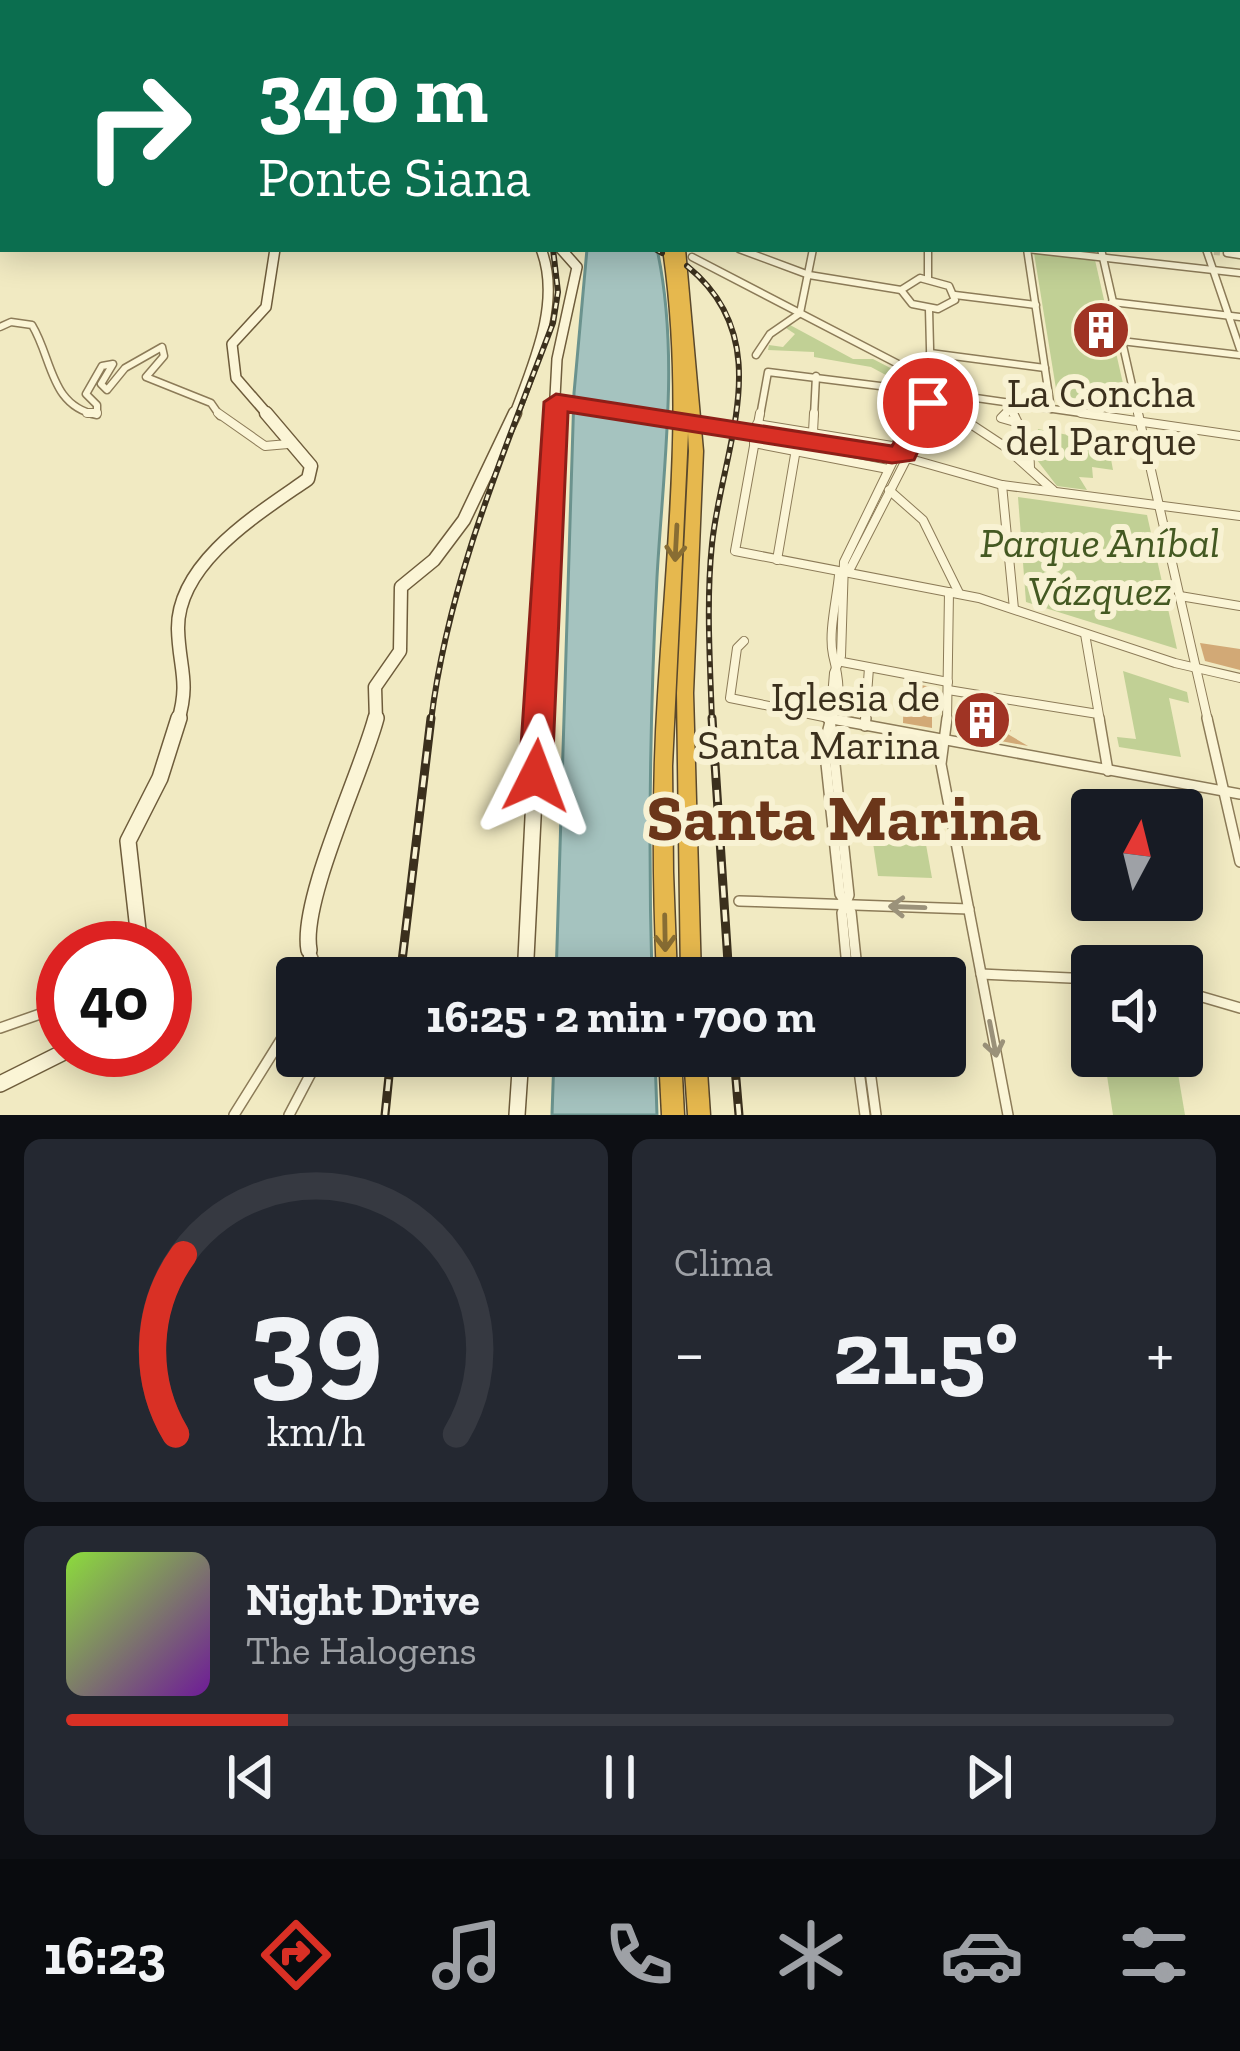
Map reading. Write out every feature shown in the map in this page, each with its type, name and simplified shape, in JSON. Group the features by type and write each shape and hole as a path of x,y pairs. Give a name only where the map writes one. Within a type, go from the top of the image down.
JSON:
{"highway":[{"path":"666,957 662,786 677,507 674,275 668,252"},
{"path":"679,252 696,451 685,715 691,957"},
{"path":"671,1077 673,1115"},
{"path":"696,1077 699,1115"}],"street":[{"path":"137,921 128,841 160,778 188,688 178,627 182,610 206,562 237,528 308,479 310,466 236,378 232,344 266,307 275,252"},
{"path":"312,957 305,928 342,823 348,785 376,721 375,687 400,650 400,587 431,564 467,514 524,392 552,285 550,262 543,252"},
{"path":"526,957 563,403 557,359 577,268 565,252"},
{"path":"747,252 809,275 902,290"},
{"path":"757,256 763,252"},
{"path":"756,355 770,334 800,313 812,252"},
{"path":"928,252 928,278"},
{"path":"1027,252 1051,409"},
{"path":"1072,252 1240,273"},
{"path":"1121,340 1240,352 1209,252"},
{"path":"1227,253 1240,254"},
{"path":"1102,254 1240,862"},
{"path":"692,257 900,364 914,375 913,388"},
{"path":"902,290 912,279 928,278 949,286 955,296"},
{"path":"902,290 906,300 929,309 945,308 955,296"},
{"path":"955,296 1036,305"},
{"path":"1112,302 1240,317"},
{"path":"855,957 825,776 825,724 830,719 837,661 844,562 929,394 929,309"},
{"path":"0,327 32,325 51,377 68,408 80,415 97,415 97,405 86,394 102,366 113,364 101,384 107,390 125,368 162,347 164,356 146,377 155,385 212,403 222,418 266,446 288,444"},
{"path":"930,356 1045,368"},
{"path":"900,364 919,368 930,356"},
{"path":"1240,436 1009,406 913,388 768,372 733,545 738,554 954,592 1196,669 1240,678"},
{"path":"813,432 816,376"},
{"path":"913,388 929,394 1057,493"},
{"path":"563,403 898,457"},
{"path":"1009,406 1029,445 1030,469"},
{"path":"757,424 813,432 1002,485 1240,516"},
{"path":"754,443 898,457"},
{"path":"776,561 796,449"},
{"path":"845,573 889,490 898,457"},
{"path":"1002,485 1014,610"},
{"path":"889,490 907,501 951,567 954,592 941,764 1008,1115"},
{"path":"1180,596 1240,606"},
{"path":"1085,634 1108,771"},
{"path":"744,641 737,648 730,698 736,701 1240,794"},
{"path":"837,661 1098,715"},
{"path":"865,726 869,667"},
{"path":"739,901 969,909"},
{"path":"846,904 842,913 846,957"},
{"path":"308,957 309,950"},
{"path":"981,974 1071,978"},
{"path":"1203,997 1240,1008"},
{"path":"0,1028 36,1015"},
{"path":"234,1115 276,1054"},
{"path":"0,1084 36,1066"},
{"path":"289,1115 309,1077"},
{"path":"518,1115 519,1077"},
{"path":"860,1077 865,1115"},
{"path":"871,1077 876,1115"}],"green space":[{"path":"1034,253 1095,260 1129,410 1058,401"},
{"path":"790,325 853,359 873,359 904,375 897,381 871,367 814,357 814,352 768,350 769,345 783,347 795,334 786,328"},
{"path":"1038,429 1108,443 1113,470 1092,467 1093,478 1079,477 1087,490 1057,486 1034,456"},
{"name":"Parque Aníbal Vázquez","path":"1018,497 1147,515 1177,649 1026,602"},
{"path":"1123,671 1187,692 1189,703 1169,698 1181,757 1119,747 1117,737 1136,739"},
{"path":"872,836 925,839 932,878 878,876"},
{"path":"1107,1077 1179,1077 1185,1115 1113,1115"}],"water":[{"path":"587,252 658,252 669,371 651,727 652,957 557,957 574,393"},
{"path":"553,1077 656,1077 657,1115 552,1115"}],"building":[{"path":"1200,643 1240,649 1240,670 1205,661"},
{"path":"904,682 932,687 932,728 903,723"},
{"name":"Iglesia de Santa Marina","path":"985,704 1011,731 1006,733 1028,746 963,734 965,709"}],"tunnel":[{"path":"1214,252 1227,253"}],"railway":[{"path":"431,721 464,568 553,323 558,292 553,252"},
{"path":"687,266 715,296 732,327 738,361 738,397 710,566 712,721"},
{"path":"403,957 431,718"},
{"path":"712,718 728,957"},
{"path":"385,1115 389,1077"},
{"path":"736,1077 739,1115"}],"place":[{"name":"La Concha del Parque","path":"1101,330"},
{"name":"Iglesia de Santa Marina","path":"982,720"}],"district":[{"name":"Santa Marina","path":"844,817"}],"route":[{"path":"536,776 556,402 892,454 905,453 928,403"}]}
